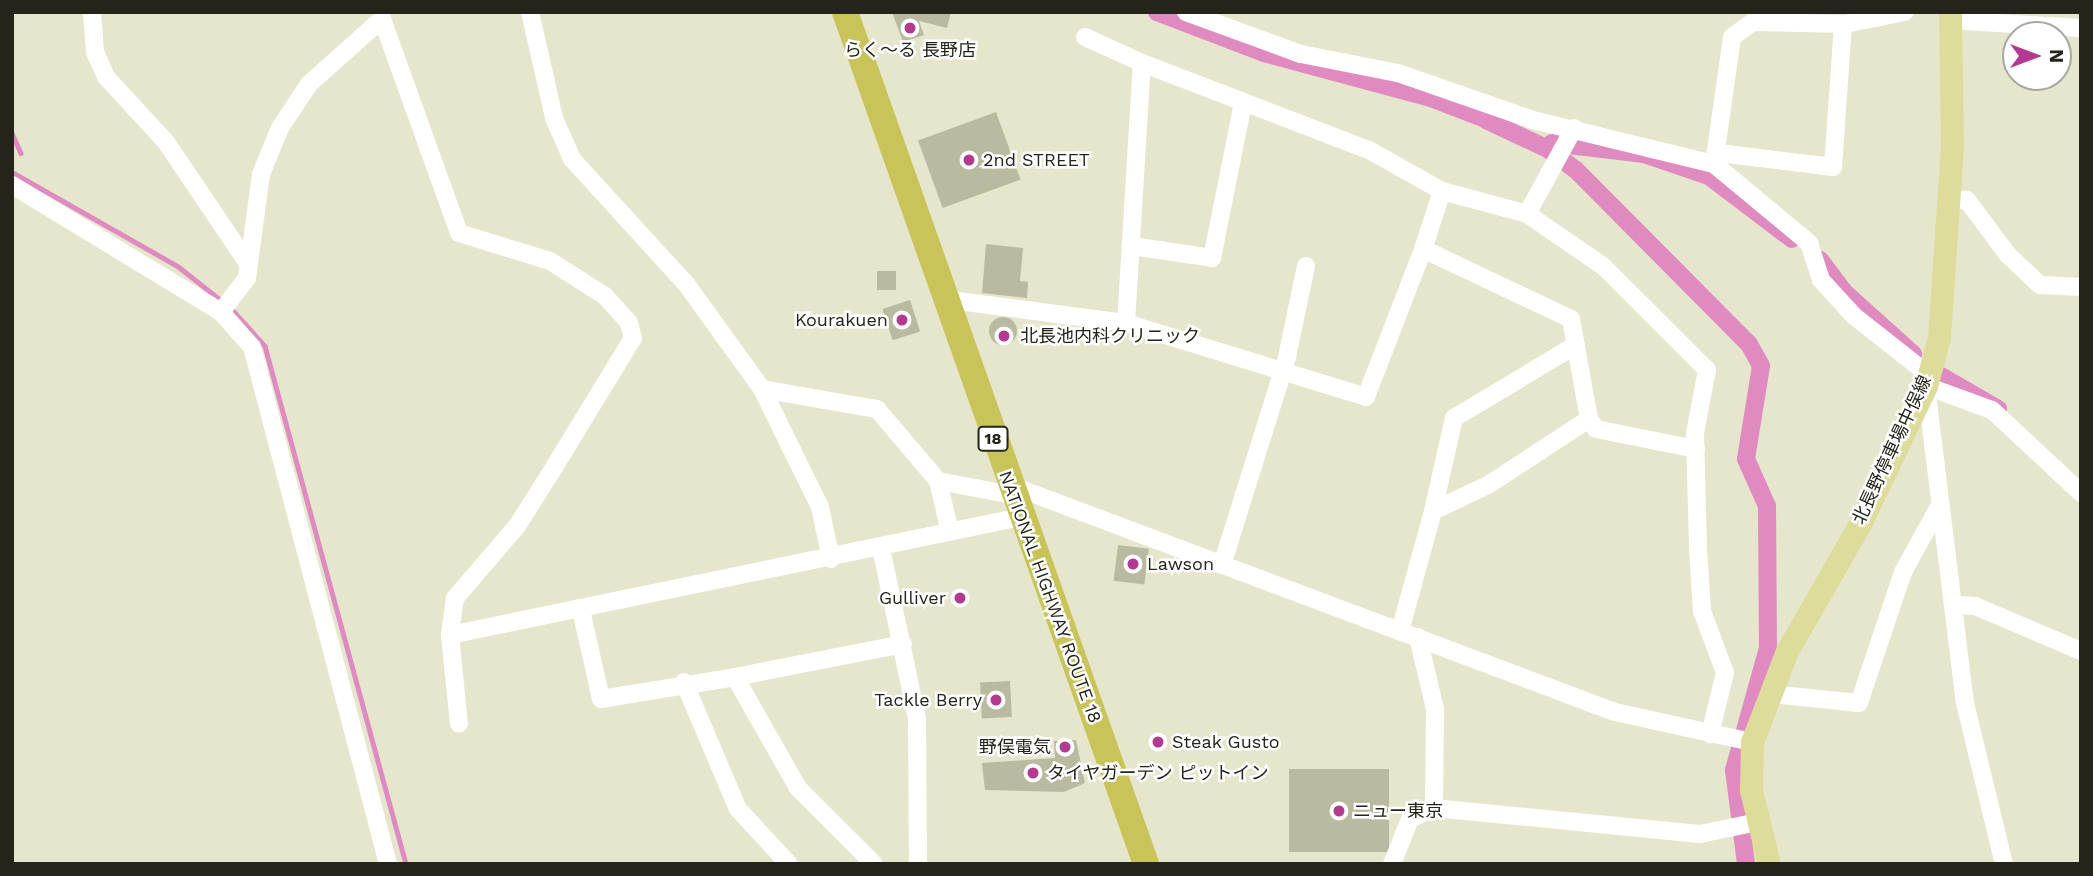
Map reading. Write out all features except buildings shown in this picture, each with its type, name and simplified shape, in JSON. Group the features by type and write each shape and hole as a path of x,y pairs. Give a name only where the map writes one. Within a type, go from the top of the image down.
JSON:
{"highway":[{"name":"NATIONAL HIGHWAY ROUTE 18","path":"845,12 943,299 1146,864"}],"main road":[{"name":"北長野停車場中俣線","path":"1769,864 1747,824 1743,741 1770,694 1927,380 1939,337 1948,198 1949,16"}],"street":[{"path":"92,12 95,52 106,77 166,142 247,262"},
{"path":"530,12 554,118 572,159 687,285 762,389 820,506 831,559"},
{"path":"1186,12 1301,54 1398,73 1566,146 1833,167 1843,24"},
{"path":"1716,159 1732,37 1753,22 1843,24 1905,12"},
{"path":"226,305 247,278 247,262 261,174 280,128 309,84 388,16 459,233 551,261 605,296 632,338 517,526 455,598 450,635 458,724"},
{"path":"1949,16 2081,28"},
{"path":"1085,37 1142,63 1369,150 1442,191 1527,214 1603,266 1703,362 1707,370 1696,449 1702,611 1725,673 1710,734"},
{"path":"1126,323 1142,63"},
{"path":"1132,246 1212,258 1243,103"},
{"path":"1527,214 1566,146"},
{"path":"1716,159 1809,243 1821,280 1846,307 1927,380 1992,410 2081,493"},
{"path":"12,185 226,305 252,347 264,381 388,864"},
{"path":"943,299 1126,323 1283,368 1366,397 1423,249 1442,191"},
{"path":"1948,198 1967,200 2008,255 2040,285 2081,287"},
{"path":"1423,249 1571,319 1589,419 1596,429 1696,449"},
{"path":"1222,565 1283,368 1307,266"},
{"path":"1400,631 1433,511 1454,418 1576,345"},
{"path":"1927,380 1940,505 1956,605 1965,703 2004,864"},
{"path":"762,389 877,409 937,481 950,532"},
{"path":"1433,511 1488,485 1589,419"},
{"path":"937,481 1015,499 1222,565 1615,712 1743,741"},
{"path":"450,635 831,559 950,532 1015,499"},
{"path":"1770,694 1859,703 1903,572 1940,505"},
{"path":"881,548 903,644 920,776 918,864"},
{"path":"1956,605 1975,606 2081,651"},
{"path":"581,610 601,699 684,682 735,677 903,644"},
{"path":"1418,637 1435,709 1434,808"},
{"path":"735,677 798,788 874,864"},
{"path":"684,682 738,809 789,864"},
{"path":"1392,864 1410,819 1434,808 1700,834 1747,824"}],"waterway":[{"path":"1157,12 1264,53 1431,98 1496,123"},
{"path":"1486,120 1548,149 1576,170 1749,344 1761,366 1746,459 1767,506 1768,648 1734,770 1746,864"},
{"path":"12,133 21,153"},
{"path":"1552,143 1644,154 1709,176 1792,239"},
{"path":"12,172 179,267 222,301"},
{"path":"1820,260 1844,292 1913,354"},
{"path":"229,306 265,346 406,864"},
{"path":"1941,376 1998,409"}],"place":[{"name":"らく〜る 長野店","path":"910,28"},
{"name":"2nd STREET","path":"969,160"},
{"name":"Kourakuen","path":"902,320"},
{"name":"北長池内科クリニック","path":"1004,336"},
{"name":"Lawson","path":"1133,564"},
{"name":"Gulliver","path":"960,598"},
{"name":"Tackle Berry","path":"996,700"},
{"name":"Steak Gusto","path":"1158,742"},
{"name":"野俣電気","path":"1065,747"},
{"name":"タイヤガーデン ピットイン","path":"1033,773"},
{"name":"ニュー東京","path":"1339,811"}]}
